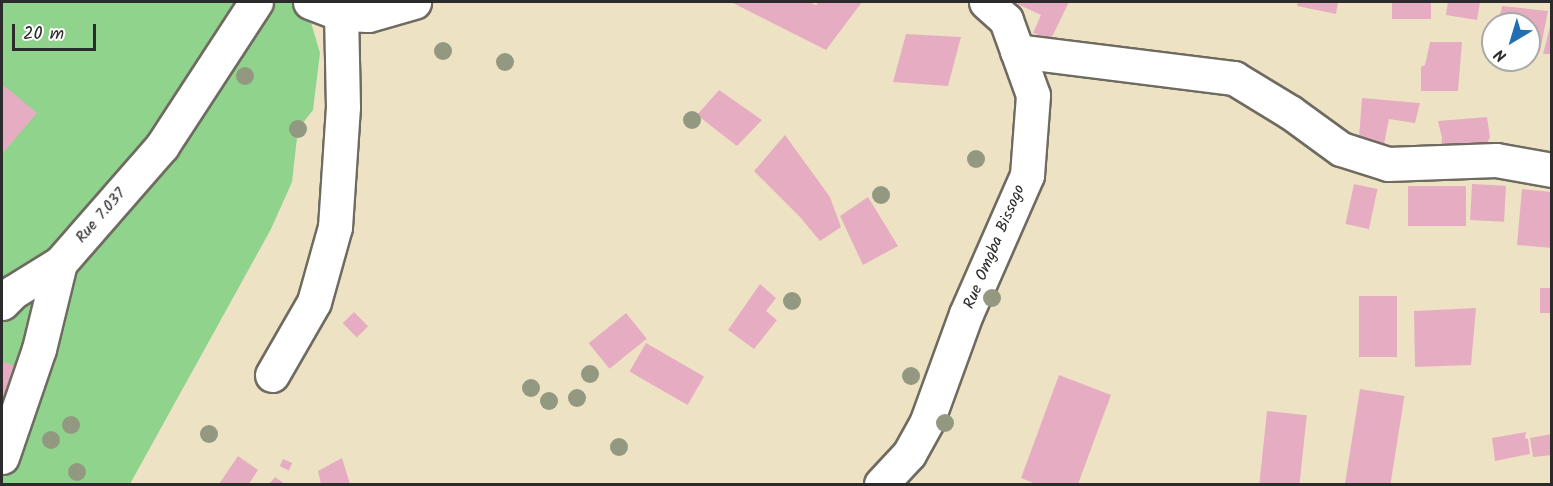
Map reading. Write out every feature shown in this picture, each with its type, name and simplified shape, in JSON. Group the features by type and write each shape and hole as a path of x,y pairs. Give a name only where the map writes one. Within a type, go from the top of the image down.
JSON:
{"street":[{"name":"Rue 7.037","path":"2,457 39,349 60,263 162,146 256,2"},
{"path":"310,2 341,14 368,15 414,2"},
{"name":"Rue Omgba Bissogo","path":"881,484 909,454 927,421 966,314 1027,175 1033,95 1006,20 986,2"},
{"path":"272,375 314,302 335,227 343,107 341,14"},
{"path":"1017,51 1234,78 1290,112 1341,149 1388,164 1496,160 1551,170"},
{"path":"2,303 13,292 60,263"}],"green space":[{"path":"2,2 305,2 320,53 313,110 298,129 292,182 271,229 130,484 2,484"}],"building":[{"path":"731,2 809,2 816,5 819,2 862,2 826,50"},
{"path":"1018,2 1069,2 1051,39 1033,33 1041,15 1017,4"},
{"path":"1298,2 1338,2 1336,14 1297,6"},
{"path":"1392,2 1431,2 1431,19 1392,19"},
{"path":"1448,2 1480,2 1477,20 1446,15"},
{"path":"1502,6 1548,11 1541,46 1541,12 1501,12"},
{"path":"1551,23 1552,54 1543,54"},
{"path":"906,34 961,37 948,86 893,82"},
{"path":"1430,42 1462,42 1458,91 1421,91 1421,67 1425,65"},
{"path":"2,84 37,113 2,154"},
{"path":"719,90 762,120 737,146 697,115"},
{"path":"1362,98 1420,103 1415,123 1389,119 1382,155 1358,151"},
{"path":"1487,117 1490,137 1482,156 1440,158 1442,138 1438,121"},
{"path":"785,135 830,197 841,227 820,241 800,217 754,171"},
{"path":"1354,184 1377,189 1369,229 1345,224"},
{"path":"1472,184 1506,186 1504,222 1470,220"},
{"path":"1408,186 1466,186 1466,226 1408,226"},
{"path":"1522,189 1552,192 1552,248 1517,245"},
{"path":"868,197 898,246 863,265 840,216"},
{"path":"760,284 776,298 766,311 777,320 754,349 728,330"},
{"path":"1540,288 1552,288 1552,313 1540,313"},
{"path":"1359,296 1397,296 1397,357 1359,357"},
{"path":"1476,308 1471,365 1415,367 1414,311"},
{"path":"354,312 368,326 357,337 343,323"},
{"path":"626,313 647,339 609,369 589,343"},
{"path":"646,343 704,376 688,405 630,372"},
{"path":"2,361 20,368 2,414"},
{"path":"1059,375 1111,395 1078,484 1036,484 1021,478"},
{"path":"1360,389 1404,396 1391,484 1345,484"},
{"path":"1267,411 1307,415 1300,484 1259,484"},
{"path":"1526,432 1525,438 1528,439 1530,454 1495,461 1492,438"},
{"path":"1552,434 1552,455 1533,457 1530,438"},
{"path":"238,456 258,470 249,484 219,484"},
{"path":"342,458 350,484 321,484 318,471"},
{"path":"283,459 292,463 289,470 280,466"},
{"path":"275,477 285,484 269,484"}]}
